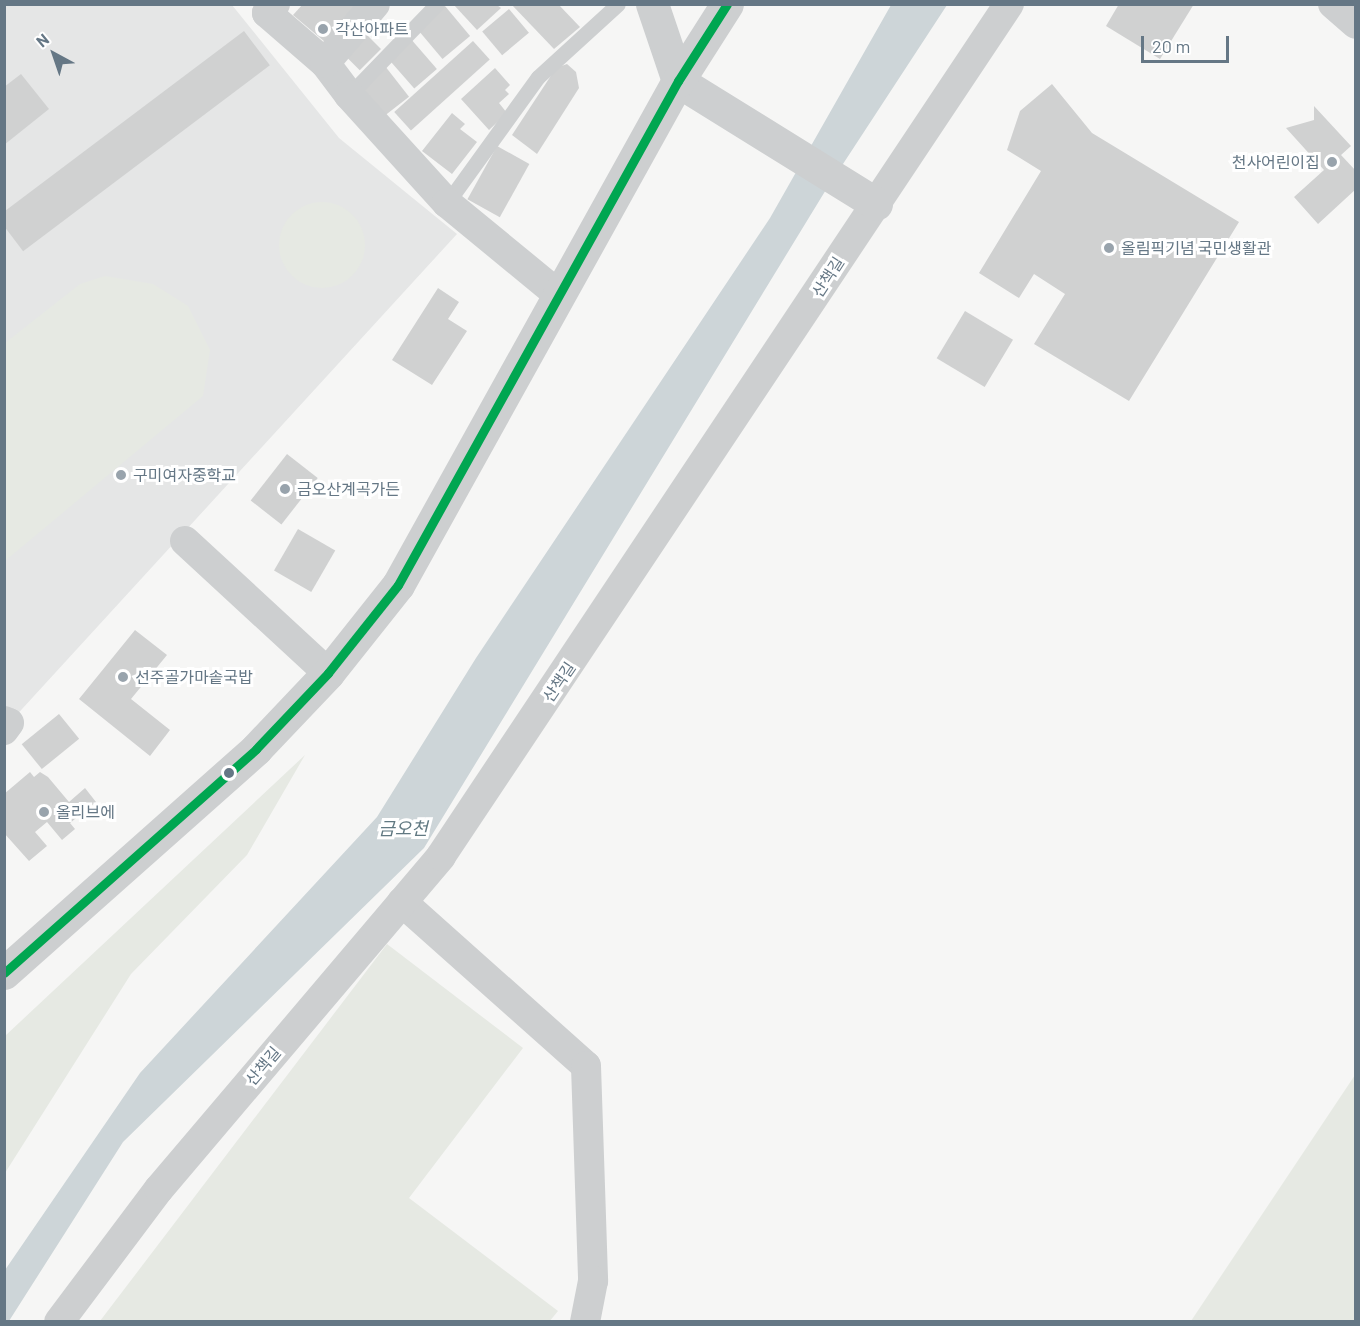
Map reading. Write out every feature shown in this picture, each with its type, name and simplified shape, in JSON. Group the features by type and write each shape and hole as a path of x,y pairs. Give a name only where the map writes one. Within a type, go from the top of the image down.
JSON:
{"street":[{"path":"275,4 267,13 325,63 349,95 447,202 559,295"},
{"path":"325,63 375,4"},
{"path":"652,4 678,81 876,204"},
{"path":"11,957 256,749 328,673 398,585 678,81 728,4"},
{"name":"산책길","path":"59,1322 159,1190 455,836 1009,4"},
{"path":"1333,4 1356,24"},
{"path":"185,541 328,673"},
{"path":"4,721 9,723 4,730"},
{"path":"402,902 586,1066 593,1281 585,1322"}],"lane":[{"path":"349,95 437,4"},
{"path":"447,202 538,77 618,4"}],"shaded area":[{"name":"구미여자중학교","path":"10,4 232,5 339,138 457,234 12,720 4,716 4,6"},
{"path":"322,202 338,206 352,215 361,229 365,245 361,261 352,275 338,284 322,288 306,284 292,275 283,261 279,245 283,229 292,215 306,206"},
{"path":"105,276 153,284 188,306 210,350 203,396 5,561 5,343 80,284"},
{"path":"305,755 247,855 131,974 5,1173 5,1036"},
{"path":"387,944 523,1048 409,1198 558,1311 549,1322 100,1321"},
{"path":"1355,1075 1355,1321 1191,1321"}],"water":[{"name":"금오천","path":"891,5 947,5 824,193 424,848 123,1142 9,1321 5,1322 5,1270 140,1073 377,817 476,658 770,218"}],"building":[{"name":"각산아파트","path":"303,4 358,4 325,42 293,15"},
{"path":"511,4 558,4 580,27 554,49"},
{"path":"1119,4 1194,4 1160,59 1106,26"},
{"path":"454,5 497,5 501,8 477,30"},
{"path":"445,6 470,36 442,59 417,29"},
{"path":"509,9 529,33 502,55 482,31"},
{"path":"244,31 270,65 23,251 4,226 4,212"},
{"path":"364,32 381,49 360,70 343,53"},
{"path":"410,38 437,69 414,89 387,58"},
{"path":"473,41 490,60 411,131 394,112"},
{"path":"567,64 576,72 579,88 537,154 512,135 556,68"},
{"path":"385,66 409,97 383,117 359,86"},
{"path":"495,68 510,85 505,90 509,94 499,103 507,113 489,130 461,99"},
{"path":"21,74 49,109 4,145 4,87"},
{"name":"올림픽기념 국민생활관","path":"1052,84 1092,133 1239,222 1129,401 1034,344 1065,294 1034,274 1019,298 979,273 1041,171 1007,150 1020,111"},
{"name":"천사어린이집","path":"1314,106 1351,146 1341,155 1356,171 1356,189 1318,224 1294,197 1324,170 1286,128 1314,120"},
{"path":"452,113 465,124 460,129 477,142 452,174 422,151"},
{"path":"497,146 529,164 500,217 467,199"},
{"path":"438,288 459,302 448,319 467,331 432,385 392,360"},
{"path":"965,311 1013,340 985,387 937,358"},
{"name":"금오산계곡가든","path":"287,454 318,478 281,525 251,500"},
{"path":"298,529 335,550 311,592 274,571"},
{"name":"선주골가마솥국밥","path":"135,630 167,655 131,699 170,730 150,756 79,699"},
{"path":"59,714 79,739 42,769 22,744"},
{"name":"올리브에","path":"30,772 34,777 40,772 48,777 69,802 85,788 96,802 70,823 75,829 62,840 47,822 35,832 47,846 29,861 4,833 4,794"}],"transit line":[{"path":"4,973 256,749 328,673 398,585 678,81 727,4"}],"place":[{"name":"각산아파트","path":"323,29"},
{"name":"천사어린이집","path":"1332,162"},
{"name":"올림픽기념 국민생활관","path":"1109,248"},
{"name":"구미여자중학교","path":"121,475"},
{"name":"금오산계곡가든","path":"285,489"},
{"name":"선주골가마솥국밥","path":"123,677"},
{"name":"올리브에","path":"44,812"}]}
